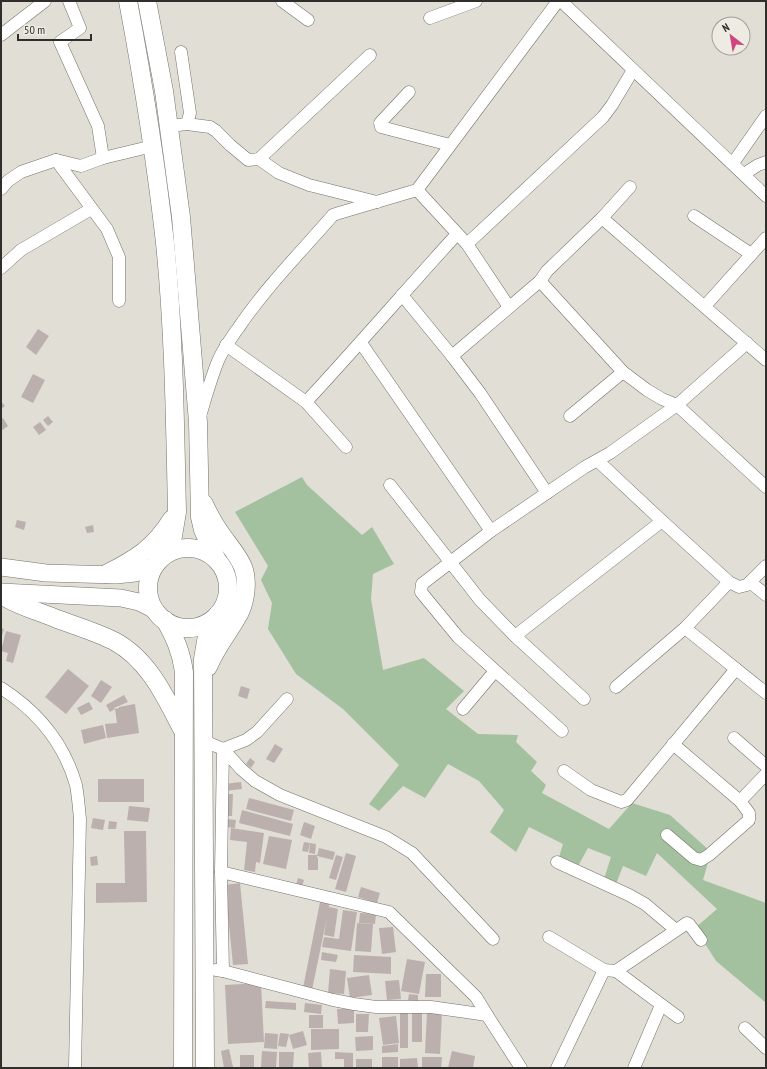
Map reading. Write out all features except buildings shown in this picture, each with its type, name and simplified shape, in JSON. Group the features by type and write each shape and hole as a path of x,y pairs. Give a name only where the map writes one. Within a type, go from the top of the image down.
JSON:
{"main road":[{"path":"128,1 153,146 165,244 172,345 177,512 173,536 151,573 148,588 152,604 178,646 182,658 184,678 183,1068"},
{"path":"147,1 164,91 182,224 198,422 200,517 201,524 216,558 227,576 228,586 224,606 210,629 204,649 205,1068"},
{"path":"200,496 214,523 243,566 246,587 244,600 239,613 217,648 203,679"},
{"path":"106,574 133,560 147,550 164,531 177,512"},
{"path":"1,567 46,573 135,573 159,561 172,551 183,548 195,548 216,558"},
{"path":"1,593 121,598 139,602 178,626 192,627 206,623 218,614"},
{"path":"1,593 26,608 115,641 131,652 156,682 183,731"}],"street":[{"path":"1,35 45,1"},
{"path":"69,1 80,28 60,42 98,126 104,158"},
{"path":"282,1 308,20"},
{"path":"430,18 476,1"},
{"path":"198,422 210,381 218,361 226,345 252,308 339,212 417,190 559,1 733,163 766,196"},
{"path":"181,52 190,112 187,124"},
{"path":"169,126 187,124 210,127 248,160 259,159 370,54"},
{"path":"467,244 603,117 634,70"},
{"path":"409,92 380,123 381,127 450,145"},
{"path":"733,163 766,116"},
{"path":"1,189 8,181 21,172 56,160 81,166 104,158 153,146"},
{"path":"259,159 279,173 309,185 378,202"},
{"path":"56,160 90,209 107,230 119,258 119,300"},
{"path":"744,174 766,162"},
{"path":"452,356 540,281 547,271 602,218 630,187"},
{"path":"417,190 467,244 509,307"},
{"path":"1,268 21,250 90,209"},
{"path":"694,216 751,254"},
{"path":"602,218 766,360"},
{"path":"306,402 361,343 457,234"},
{"path":"705,306 766,238"},
{"path":"540,281 623,372 647,390 662,399 677,405 766,487"},
{"path":"402,295 480,393 547,493"},
{"path":"361,343 491,531"},
{"path":"562,731 458,637 421,592 422,584 491,531 585,467 598,461 677,405 747,343"},
{"path":"226,345 306,402 346,447"},
{"path":"570,416 623,372"},
{"path":"598,461 729,582 740,588 747,586 766,566"},
{"path":"390,485 480,600 515,636 584,699"},
{"path":"515,636 662,521"},
{"path":"616,687 685,628 729,582"},
{"path":"750,582 766,595"},
{"path":"685,628 766,693"},
{"path":"564,771 592,790 621,802 624,801 631,796 736,669"},
{"path":"463,709 495,671"},
{"path":"1,688 15,697 45,725 60,748 76,786 80,819 75,1068"},
{"path":"223,749 246,740 257,732 286,699"},
{"path":"734,738 766,766"},
{"path":"204,741 223,749 255,781 280,795 386,837 407,849 493,939"},
{"path":"666,835 694,858 701,860 709,855 749,820 749,813 740,801 673,744"},
{"path":"222,971 221,872 223,749"},
{"path":"740,801 766,774"},
{"path":"558,862 630,895 646,904 676,930"},
{"path":"221,872 389,912 476,997 521,1068"},
{"path":"557,1068 610,970 687,923 701,940"},
{"path":"549,936 610,970 678,1018"},
{"path":"204,969 222,971 333,1000 354,1004 376,1007 431,1007 487,1015"},
{"path":"634,1068 661,1005"},
{"path":"745,1028 766,1048"}],"green space":[{"path":"302,477 307,485 362,535 372,527 394,564 373,574 371,599 383,670 424,658 464,691 446,709 478,734 518,735 516,742 537,762 531,771 546,785 542,793 609,829 632,803 670,815 711,852 703,880 766,903 766,1003 716,961 695,928 717,909 657,853 646,876 623,866 616,884 604,879 611,857 588,848 577,868 559,857 563,844 529,827 516,852 490,832 504,810 479,781 448,764 425,798 403,786 379,811 369,804 399,765 343,709 296,674 268,629 272,603 261,580 268,566 235,512"}]}
